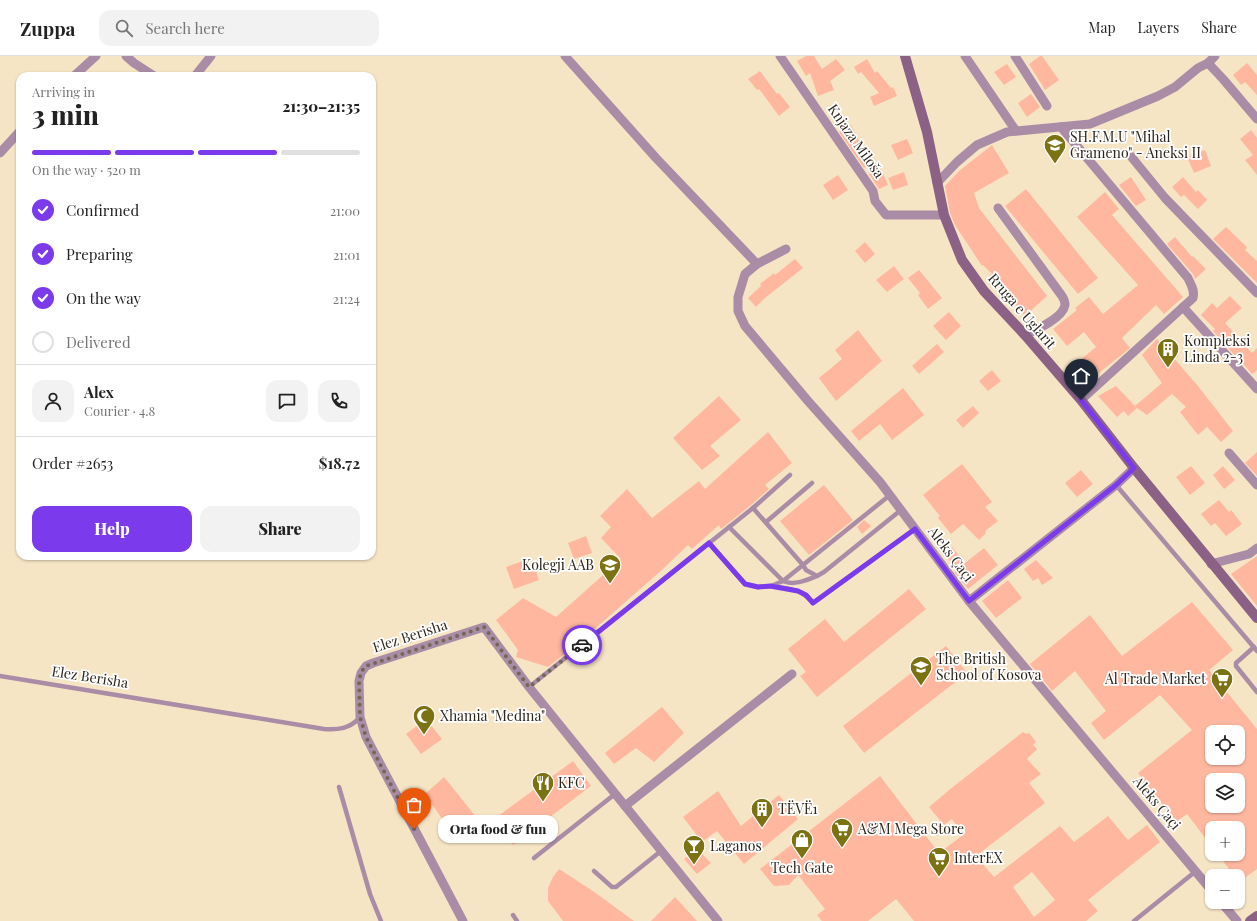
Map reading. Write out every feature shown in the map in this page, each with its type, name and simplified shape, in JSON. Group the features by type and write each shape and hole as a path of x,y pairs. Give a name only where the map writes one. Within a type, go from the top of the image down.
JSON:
{"street":[{"path":"78,72 96,56"},
{"path":"126,56 148,72"},
{"path":"198,72 210,56"},
{"path":"565,56 656,158 757,264"},
{"name":"Knjaza Miloša","path":"780,56 873,191 875,201 886,215 944,215"},
{"name":"Rruga e Uglarit","path":"905,56 927,132 944,215 962,260 984,291 1081,400 1211,564 1257,618"},
{"path":"965,56 1016,131"},
{"path":"1015,56 1047,106"},
{"path":"937,183 977,144 1007,132 1090,124 1158,96 1175,87 1198,68 1208,63 1216,56"},
{"path":"1208,63 1257,119"},
{"path":"1061,127 1188,278 1194,294 1193,298 1081,400"},
{"path":"0,153 16,135"},
{"path":"1129,154 1165,198 1257,293"},
{"path":"998,208 1062,296 1065,304 1063,310 1048,324 1025,336"},
{"name":"Aleks Çaçi","path":"786,249 757,264 745,274 738,297 738,311 745,326 808,401 890,494 969,601 1205,882"},
{"path":"1183,307 1257,389"},
{"path":"1229,453 1257,485"},
{"path":"969,601 1116,485 1134,468"},
{"path":"1211,564 1249,554 1257,548"},
{"name":"Elez Berisha","path":"360,717 359,681 361,672 366,666 484,627 529,687 718,921"},
{"path":"625,806 792,674"},
{"path":"360,717 366,737 378,763 463,921"},
{"path":"1227,909 1237,921"},
{"path":"1250,921 1257,916"}],"lane":[{"path":"529,687 753,508 790,476"},
{"path":"766,522 812,483"},
{"path":"1116,485 1255,649 1236,663 1236,666 1257,692"},
{"path":"770,586 783,581 890,494"},
{"path":"753,508 806,570 817,576"},
{"path":"729,527 783,581 787,583 797,583 824,572 901,510"},
{"path":"709,543 745,584 758,587 770,586 798,591 806,595 813,603 915,529"},
{"name":"Elez Berisha","path":"0,676 324,729 343,729 352,725 360,717"},
{"path":"338,787 370,894 381,921"},
{"path":"534,858 615,794"},
{"path":"594,871 612,887 617,887 661,851"},
{"path":"1134,921 1196,871"},
{"path":"513,915 517,921"}],"building":[{"path":"806,56 814,56 822,69 836,59 845,70 830,81 834,90 818,96 810,73 806,76 797,61"},
{"path":"1042,56 1059,80 1045,90 1029,64"},
{"path":"867,59 875,73 877,71 891,88 893,87 897,96 874,106 870,97 879,93 861,72 858,74 854,67"},
{"path":"1247,63 1257,75 1257,95 1245,82 1241,85 1233,75"},
{"path":"1007,64 1016,77 1004,85 994,72"},
{"path":"760,71 777,94 779,93 790,107 779,116 759,89 757,90 748,79"},
{"path":"1031,94 1040,107 1027,117 1018,103"},
{"path":"851,125 860,142 857,143 868,166 864,168 839,132"},
{"path":"1251,130 1257,138 1257,175 1245,160 1253,155 1240,139"},
{"path":"907,139 913,153 898,160 891,145"},
{"path":"992,145 1009,173 974,193 979,208 1047,296 1025,316 990,275 992,274 983,265 982,266 955,225 950,213 945,186 959,171"},
{"path":"1205,150 1211,166 1194,173 1187,157"},
{"path":"881,169 888,185 879,189 869,174"},
{"path":"904,172 908,185 893,190 888,178"},
{"path":"838,175 848,190 833,200 823,185"},
{"path":"1131,177 1146,200 1136,206 1119,185"},
{"path":"1183,177 1196,192 1198,190 1207,200 1198,209 1184,195 1181,197 1172,187"},
{"path":"1026,189 1098,278 1078,294 1005,206"},
{"path":"1105,192 1119,209 1112,215 1183,297 1164,314 1156,305 1122,338 1130,348 1094,377 1080,360 1096,347 1084,332 1067,346 1053,329 1077,310 1075,308 1089,297 1103,314 1138,285 1077,217"},
{"path":"1226,227 1247,247 1245,250 1257,261 1257,283 1213,239"},
{"path":"1175,237 1192,257 1193,256 1206,269 1195,279 1193,274 1167,244"},
{"path":"865,242 875,254 865,263 855,251"},
{"path":"795,259 803,268 756,307 748,298 761,286 760,284 774,273 775,275"},
{"path":"894,266 904,279 887,292 876,280"},
{"path":"919,270 942,298 928,309 918,295 920,293 908,278"},
{"path":"1230,296 1242,308 1225,323 1252,353 1257,348 1257,370 1252,374 1213,331 1215,329 1201,315 1212,303 1217,308"},
{"path":"949,312 961,326 946,340 933,326"},
{"path":"858,330 882,361 836,401 819,378 842,359 835,350"},
{"name":"Kompleksi Linda 2-3","path":"1157,339 1198,386 1233,431 1221,442 1207,427 1198,435 1180,412 1186,407 1172,394 1147,415 1137,408 1128,416 1124,411 1117,417 1098,396 1116,386 1135,406 1162,383 1142,355"},
{"path":"937,344 944,352 919,374 912,366"},
{"path":"992,370 1001,381 988,391 979,381"},
{"path":"903,388 924,415 892,440 880,424 859,441 851,431"},
{"path":"719,396 741,420 710,446 720,456 702,470 673,438"},
{"path":"973,406 979,413 963,428 956,420"},
{"path":"768,432 792,463 765,485 769,489 721,529 719,525 692,549 688,545 581,641 548,667 516,657 518,650 496,620 523,598 556,617 621,559 601,538 611,527 600,516 627,489 652,518 699,481 705,489"},
{"path":"1257,452 1257,476 1245,463"},
{"path":"962,464 992,502 985,507 998,521 985,531 986,533 979,540 963,524 951,534 938,518 940,516 923,495"},
{"path":"1191,466 1205,483 1190,495 1176,477"},
{"path":"1223,466 1235,480 1224,489 1213,475"},
{"path":"1081,470 1093,484 1077,497 1065,483"},
{"path":"824,485 853,520 809,555 780,521"},
{"path":"1219,500 1229,512 1231,510 1242,524 1226,536 1215,523 1211,526 1201,514"},
{"path":"864,520 871,526 862,534 857,527"},
{"path":"586,536 592,553 574,559 568,543"},
{"path":"952,547 965,563 984,548 998,565 968,589 954,572 957,570 944,553"},
{"path":"1257,556 1257,606 1231,574"},
{"path":"526,560 530,570 535,568 539,580 514,589 506,567"},
{"path":"1036,560 1053,578 1042,585 1038,578 1033,581 1024,569"},
{"path":"1008,580 1022,598 996,618 982,601"},
{"path":"909,589 926,609 817,697 800,676 806,672 788,649 825,619 844,642"},
{"path":"1192,602 1233,650 1209,670 1257,729 1257,869 1245,878 1245,869 1229,869 1223,861 1245,861 1245,821 1205,821 1205,838 1187,814 1176,822 1138,773 1192,730 1160,695 1104,740 1091,723 1106,711 1075,671 1052,691 1030,664 1090,615 1122,656"},
{"path":"946,646 967,673 864,753 843,726"},
{"path":"662,707 684,733 654,762 636,748 614,764 605,753"},
{"name":"Xhamia \"Medina\"","path":"426,719 442,739 421,754 406,734"},
{"path":"1023,732 1026,734 1029,733 1036,742 1033,745 1037,749 1027,759 1041,774 1029,783 1045,803 976,856 994,877 1060,826 1074,842 1108,816 1128,840 1147,825 1160,842 1088,900 1098,911 1086,921 914,921 896,899 868,921 822,921 817,915 825,909 798,875 789,885 774,886 760,869 880,776 939,853 963,835 952,819 944,825 929,807","holes":["1032,872 1055,900 1034,917 1013,887"]},
{"name":"KFC","path":"573,761 591,786 513,845 494,819"},
{"path":"444,777 481,823 469,834 462,837 458,842 425,794"},
{"path":"718,791 741,826 779,795 798,819 744,864 717,831 702,842 683,817"},
{"path":"697,849 711,863 697,874 684,859"},
{"path":"559,869 590,889 634,921 563,921 548,901 548,888"},
{"path":"675,897 697,921 651,921"}],"way so far":[{"path":"414,829 378,763 366,737 360,717 359,681 361,672 366,666 484,627 529,687 582,645"}],"place":[{"name":"SH.F.M.U \"Mihal Grameno\" - Aneksi II","path":"1055,164"},
{"name":"Kompleksi Linda 2-3","path":"1168,368"},
{"name":"Kolegji AAB","path":"610,584"},
{"name":"The British School of Kosova","path":"921,686"},
{"name":"Al Trade Market","path":"1222,698"},
{"name":"Xhamia \"Medina\"","path":"424,736"},
{"name":"KFC","path":"543,802"},
{"name":"TËVË1","path":"762,828"},
{"name":"Orta food & fun","path":"414,829"},
{"name":"A&M Mega Store","path":"842,848"},
{"name":"Tech Gate","path":"802,860"},
{"name":"Laganos","path":"694,866"},
{"name":"InterEX","path":"939,878"}],"route":[{"path":"582,645 709,543 745,584 758,587 770,586 798,591 806,595 813,603 915,529 969,601 1116,485 1134,468 1081,400"}]}
